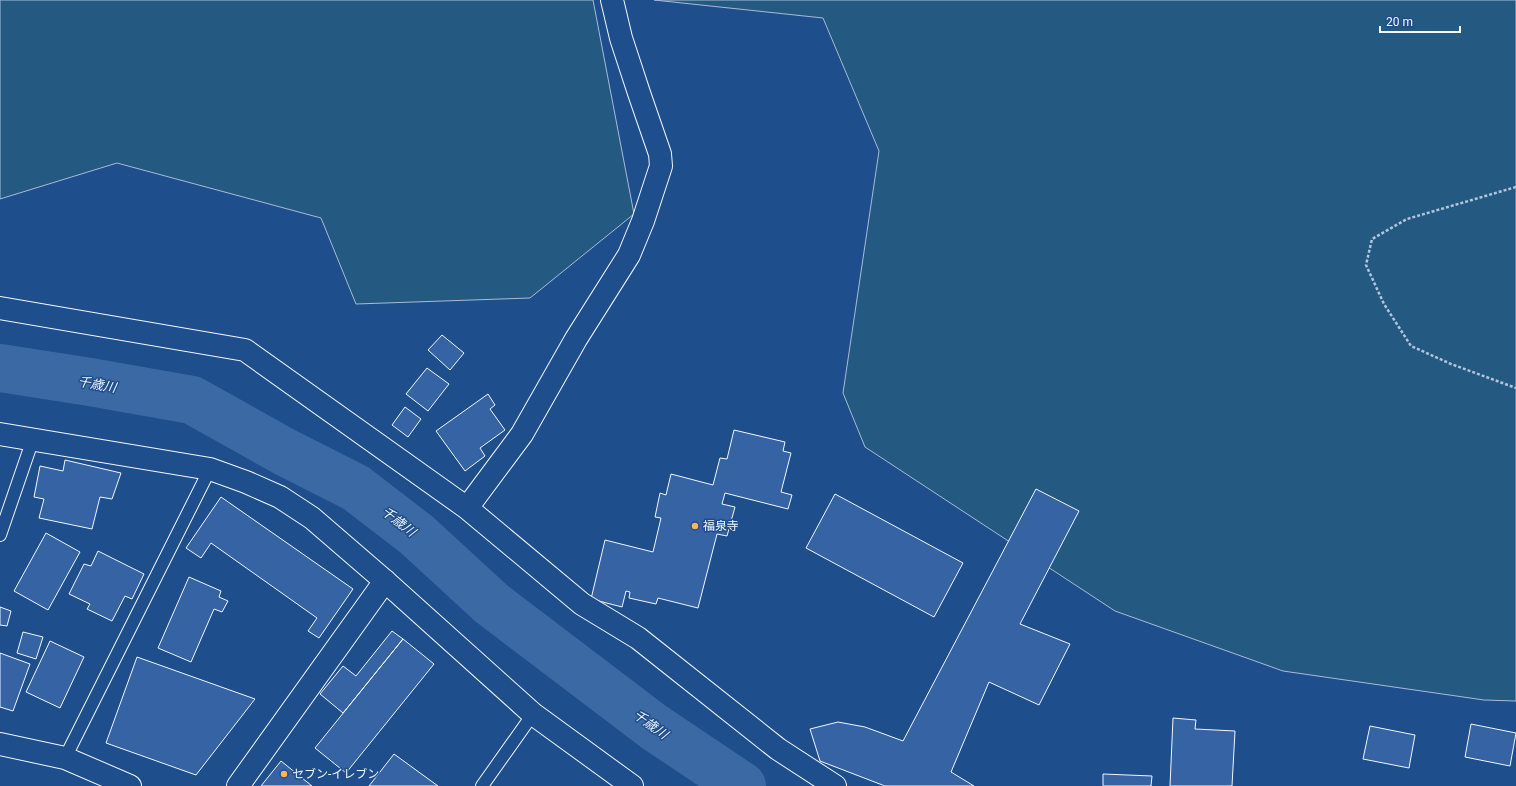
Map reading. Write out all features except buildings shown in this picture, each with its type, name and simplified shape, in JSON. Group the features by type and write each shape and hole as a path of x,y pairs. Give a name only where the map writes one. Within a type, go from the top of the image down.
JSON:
{"street":[{"path":"467,508 522,434 576,339 629,255 643,221 661,166 660,154 621,38 612,0"},
{"path":"0,308 245,350 467,508 582,604 638,638 778,749 834,786"},
{"path":"0,434 210,469 246,482 280,498 312,518 385,580 533,714 632,786"},
{"path":"238,786 385,580"},
{"path":"0,744 65,758 130,786"}],"lane":[{"path":"0,535 33,439"},
{"path":"65,758 210,469"},
{"path":"482,786 533,714"}],"path":[{"path":"1516,187 1407,219 1372,239 1366,265 1384,304 1411,346 1451,364 1516,388"}],"shaded area":[{"path":"0,0 593,0 634,214 530,298 356,304 321,218 117,163 0,199"},
{"path":"654,0 1516,0 1516,701 1484,700 1283,671 1115,611 865,447 843,393 879,151 823,18"}],"waterway":[{"name":"千歳川","path":"0,368 192,400 285,452 356,488 417,535 492,604 654,727 742,786"}],"place":[{"name":"福泉寺","path":"695,526"},
{"name":"セブン-イレブン","path":"284,774"}]}
